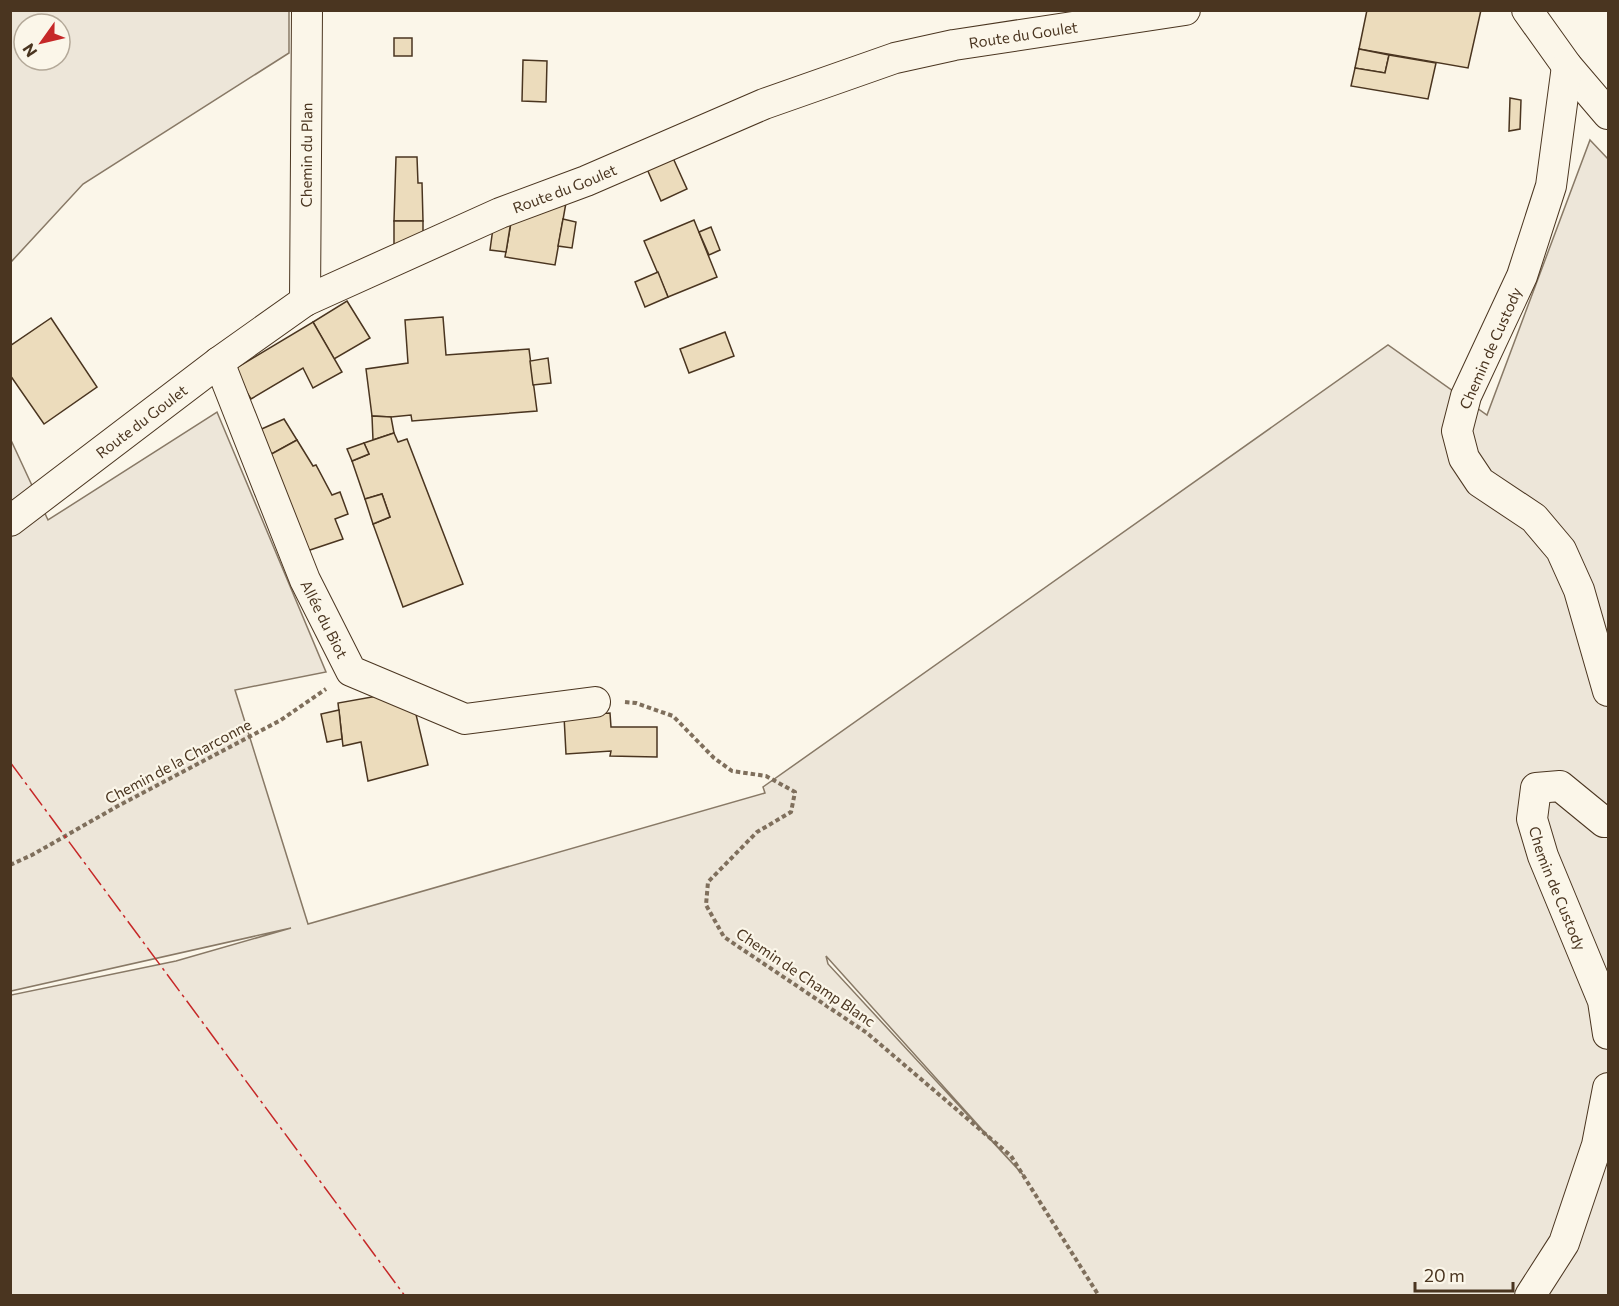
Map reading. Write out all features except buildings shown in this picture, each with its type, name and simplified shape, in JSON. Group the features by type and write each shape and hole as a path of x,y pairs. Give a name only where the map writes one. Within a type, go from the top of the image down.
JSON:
{"street":[{"name":"Chemin du Plan","path":"305,301 307,10"},
{"name":"Route du Goulet","path":"10,521 219,362 305,301 500,213 586,181 764,104 895,58 954,45 1185,10"},
{"path":"1527,10 1567,66 1608,114"},
{"name":"Chemin de Custody","path":"1567,66 1551,186 1522,276 1466,396 1457,431 1464,458 1480,482 1534,518 1561,550 1579,590 1608,691"},
{"name":"Allée du Biot","path":"219,362 305,580 351,671 465,719 595,702"},
{"name":"Chemin de Custody","path":"1608,822 1604,822 1560,786 1536,788 1532,819 1534,828 1543,856 1603,1001 1608,1034"},
{"path":"1530,1296 1564,1243 1597,1146 1608,1088"}],"path":[{"name":"Chemin de la Charconne","path":"10,865 281,720 351,671"},
{"name":"Chemin de Champ Blanc","path":"595,702 636,703 673,716 714,758 732,771 766,776 795,792 791,812 757,832 708,882 706,905 724,937 867,1032 1011,1156 1099,1296"}],"shaded area":[{"path":"11,10 289,11 289,53 83,184 11,262"},
{"path":"1590,140 1608,159 1608,1295 11,1295 11,995 176,961 291,928 11,991 10,438 48,520 217,412 326,672 235,690 308,924 765,793 763,787 1388,345 1487,415","holes":["826,956 1024,1176 828,964"]}],"power":[{"path":"10,762 405,1296"}]}
